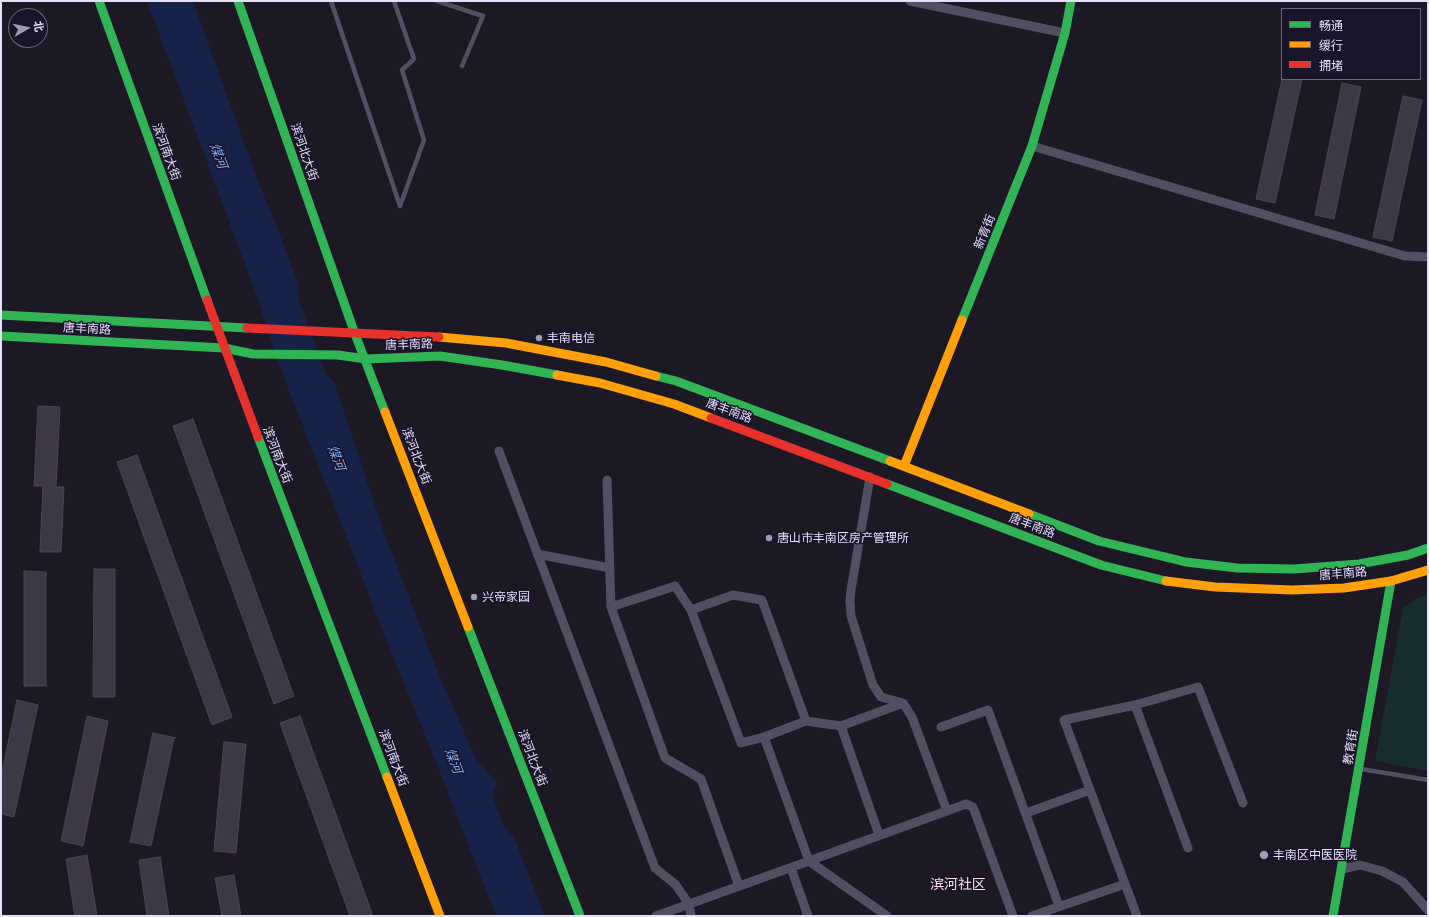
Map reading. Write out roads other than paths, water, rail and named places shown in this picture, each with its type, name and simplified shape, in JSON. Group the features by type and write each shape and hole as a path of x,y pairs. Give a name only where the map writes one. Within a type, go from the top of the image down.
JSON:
{"main road":[{"name":"滨河南大街","path":"99,1 224,348 440,916"},
{"name":"滨河北大街","path":"238,1 355,334 366,358 580,916"},
{"name":"新青街","path":"904,466 1032,146 1065,33 1071,1"},
{"name":"唐丰南路","path":"1,315 241,328 330,331 355,334 446,337 506,343 606,362 676,381 1099,541 1186,562 1237,568 1294,569 1359,564 1408,554 1428,548"},
{"name":"唐丰南路","path":"1,336 224,348 254,354 338,355 366,358 440,356 502,365 600,383 674,404 1101,565 1160,580 1215,587 1292,590 1344,588 1391,581 1428,570"},
{"name":"教育街","path":"1333,916 1360,769 1391,581"}],"street":[{"path":"910,1 1065,33"},
{"path":"1032,146 1405,256 1428,257"},
{"path":"499,451 655,868 675,884 689,904 691,916"},
{"path":"870,477 851,590 851,616 873,685 881,697 903,703 912,717 947,811"},
{"path":"607,480 611,607 666,758 701,779 739,886"},
{"path":"537,554 610,568"},
{"path":"611,607 675,586 691,610 741,743 764,737 806,721 840,726 903,703"},
{"path":"691,610 733,594 762,600 806,721"},
{"path":"1137,916 1064,720 1135,705 1198,686 1243,802"},
{"path":"1135,705 1188,848"},
{"path":"941,727 988,710 1060,906"},
{"path":"840,726 879,836"},
{"path":"764,737 808,861 887,916"},
{"path":"1026,813 1090,790"},
{"path":"656,916 966,804 973,807 1013,916"},
{"path":"1342,869 1360,865 1382,871 1403,882 1428,910"},
{"path":"791,868 808,916"},
{"path":"1032,916 1125,884"}],"lane":[{"path":"331,1 400,206 424,140 402,70 414,59 394,1"},
{"path":"437,1 483,16 462,66"},
{"path":"1360,769 1428,780"}],"water":[{"name":"煤河","path":"147,1 193,1 256,176 298,283 298,297 326,375 334,382 382,527 410,600 441,680 476,759 498,784 492,795 504,827 514,837 545,916 496,916 284,378 256,294"}],"place":[{"name":"丰南电信","path":"539,338"},
{"name":"唐山市丰南区房产管理所","path":"769,538"},
{"name":"兴帝家园","path":"474,597"},
{"name":"丰南区中医医院","path":"1264,855"}],"district":[{"name":"滨河社区","path":"958,885"}]}
